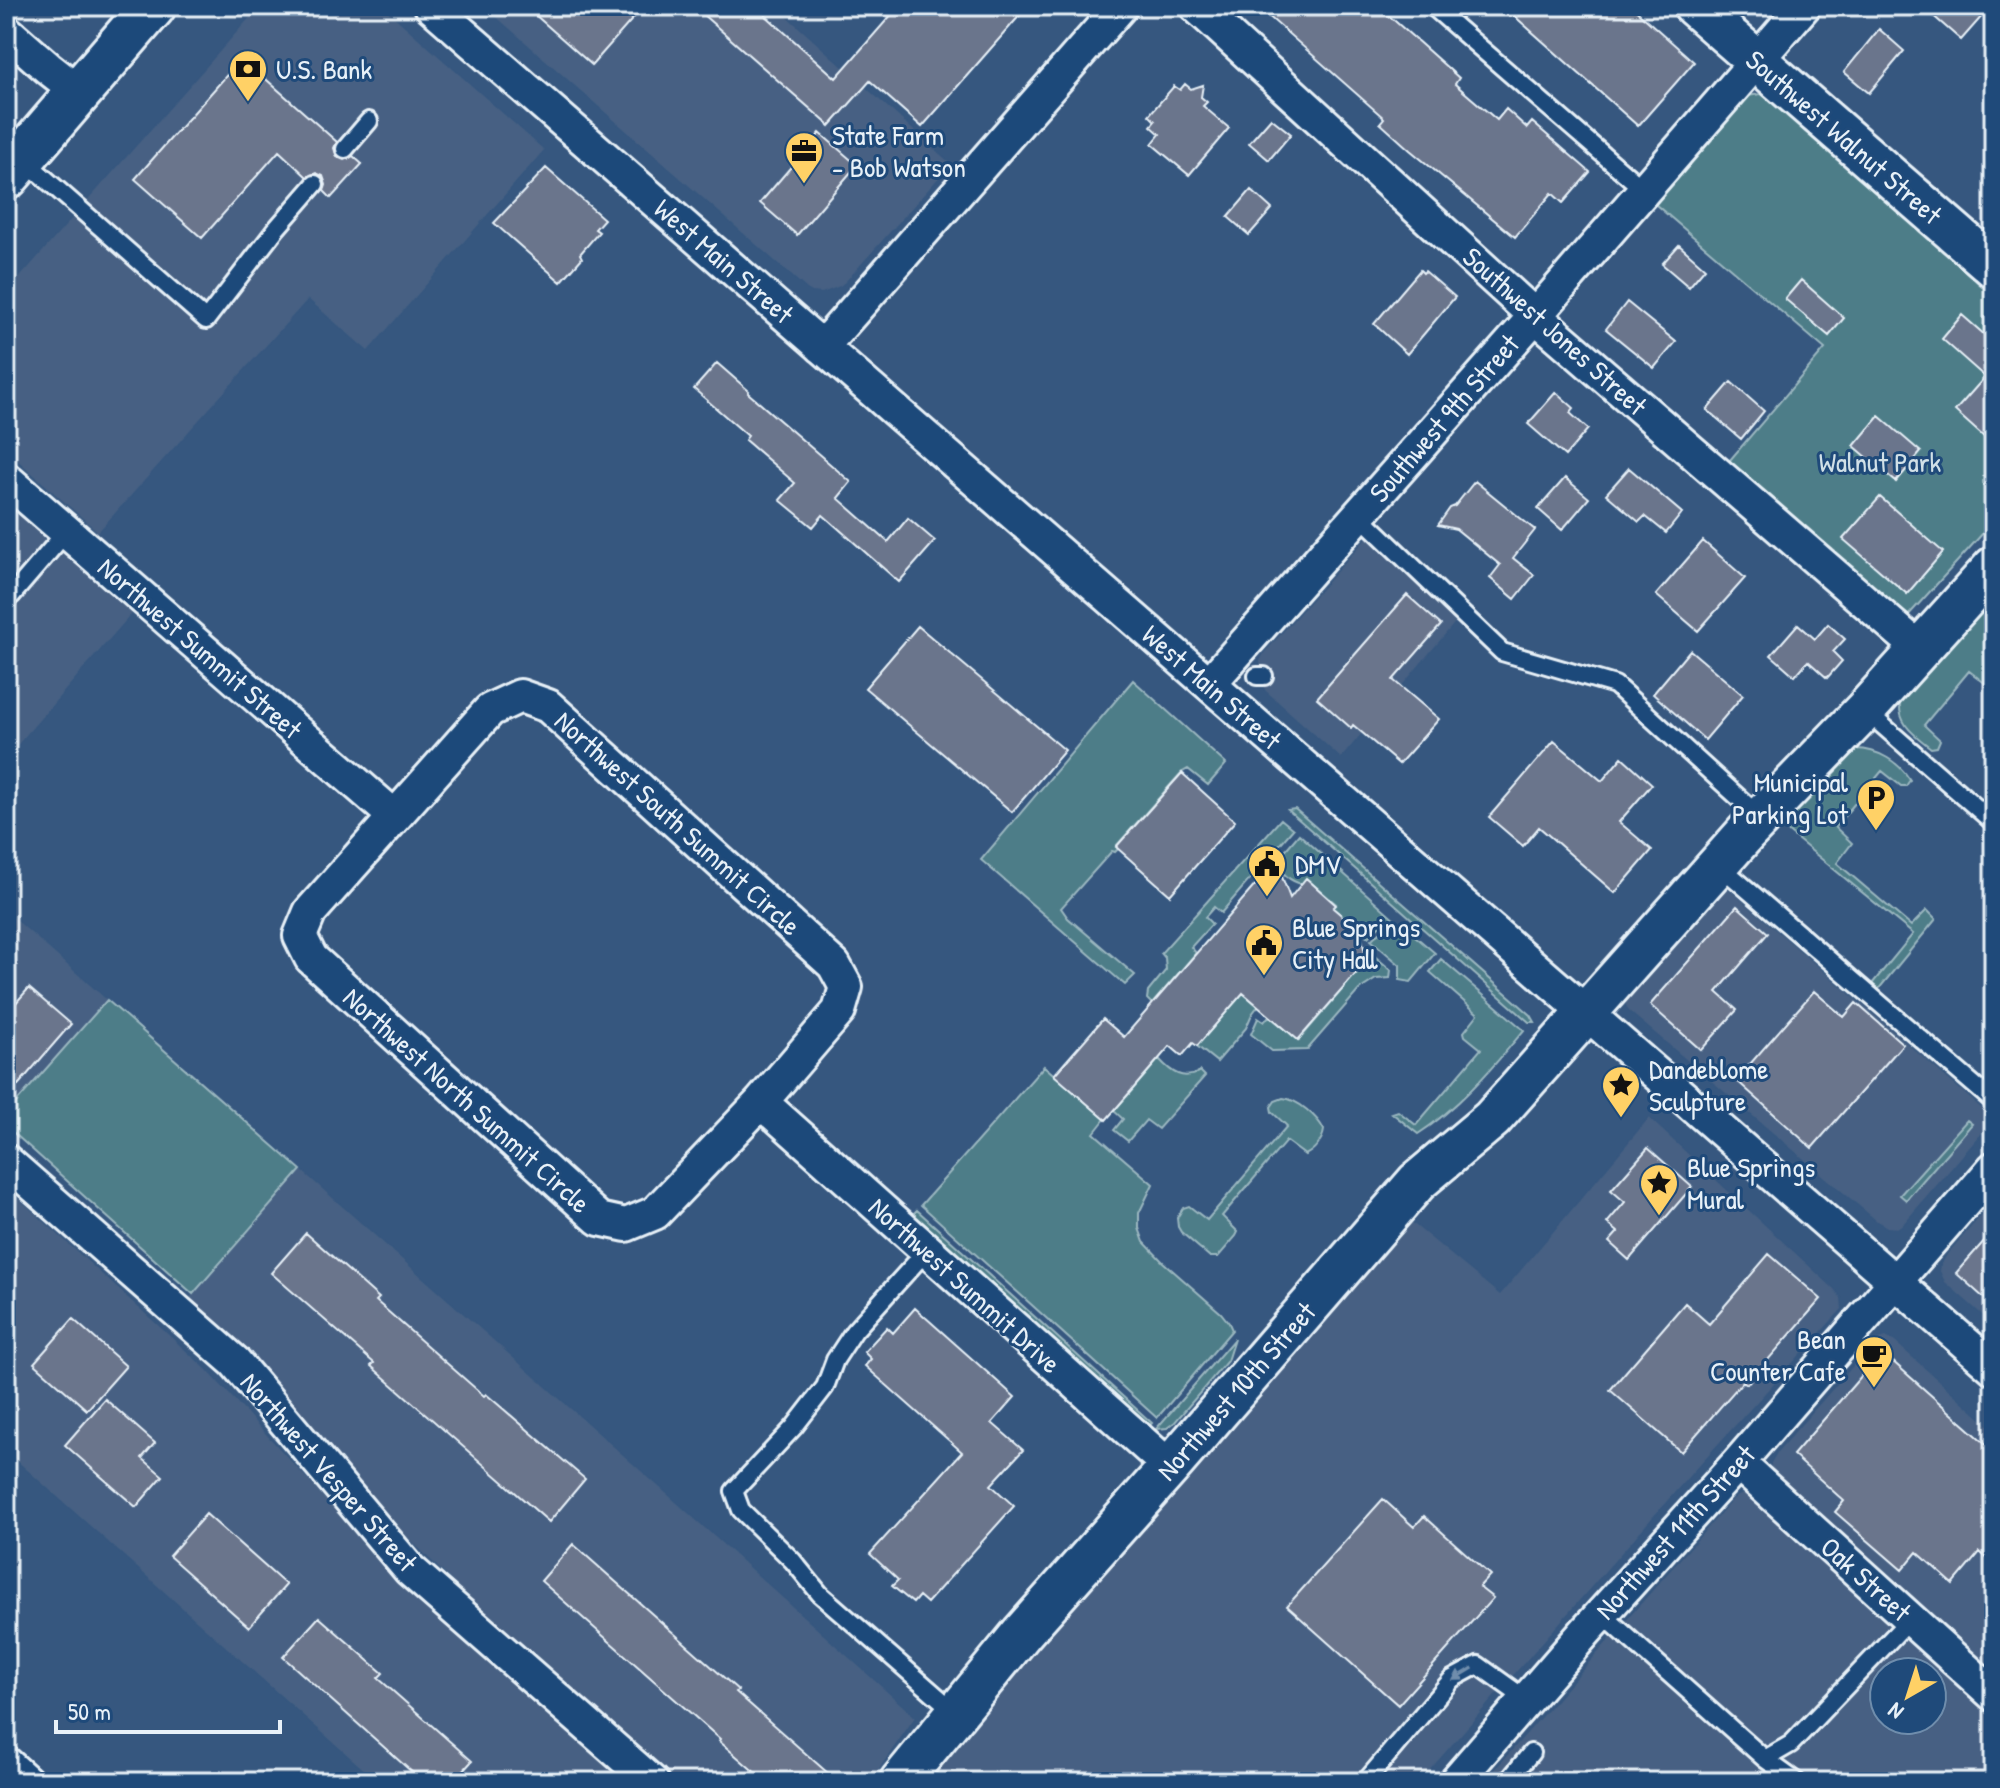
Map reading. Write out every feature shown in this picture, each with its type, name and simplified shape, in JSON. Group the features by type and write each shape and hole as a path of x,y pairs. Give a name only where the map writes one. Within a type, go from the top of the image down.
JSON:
{"main road":[{"path":"14,168 153,6"}],"street":[{"name":"West Main Street","path":"431,6 1994,1368"},
{"path":"822,347 1121,6"},
{"name":"Southwest Jones Street","path":"1196,6 1535,316 1920,649"},
{"name":"Southwest Walnut Street","path":"1694,6 1994,267"},
{"name":"Southwest 9th Street","path":"1209,684 1804,6"},
{"path":"6,31 80,93"},
{"name":"Northwest Summit Street","path":"6,479 394,816"},
{"name":"Northwest 10th Street","path":"901,1782 1022,1633 1417,1182 1492,1119 1760,817 1865,710 1994,567"},
{"name":"Northwest South Summit Circle","path":"394,816 490,710 520,696 548,706 834,965 846,987 839,1011 761,1102"},
{"name":"Northwest North Summit Circle","path":"394,816 310,912 300,936 311,958 599,1219 626,1225 655,1213 761,1102"},
{"name":"Northwest Summit Drive","path":"761,1102 1170,1467"},
{"name":"Northwest Vesper Street","path":"6,1161 235,1362 410,1570 652,1782"},
{"name":"Northwest 11th Street","path":"1455,1782 1994,1168"},
{"name":"Oak Street","path":"1738,1463 1994,1695"},
{"path":"6,1763 27,1782"}],"lane":[{"path":"1432,6 1644,190"},
{"path":"345,149 369,121"},
{"path":"14,168 206,320 315,184"},
{"path":"1359,515 1502,652 1615,685 1760,817"},
{"path":"6,600 66,532"},
{"path":"1865,710 1994,823"},
{"path":"1719,865 1994,1102"},
{"path":"927,1250 854,1331 835,1360 825,1387 794,1427 734,1491 741,1510 793,1561 820,1594 955,1712"},
{"path":"1602,1614 1765,1759 1797,1782"},
{"path":"1765,1759 1791,1744 1910,1619"},
{"path":"1365,1782 1452,1679 1478,1665 1527,1700"},
{"path":"1507,1782 1531,1753"}],"shaded area":[{"path":"260,6 382,6 544,150 368,351 308,299 98,532 6,450 6,293"},
{"path":"484,6 775,6 951,164 846,281 822,293 812,292"},
{"path":"6,496 134,611 6,758"},
{"path":"1379,524 1468,607 1341,758 1266,691 1262,685 1260,661"},
{"path":"1723,884 1994,1119 1897,1228 1877,1221 1629,1011 1626,996"},
{"path":"6,911 107,1000 6,1114"},
{"path":"1649,1118 1834,1289 1841,1298 1842,1309 1697,1467 1419,1782 922,1782 1410,1221 1500,1295"},
{"path":"301,1170 915,1717 870,1782 677,1782 462,1591 375,1505 188,1300"},
{"path":"6,1187 206,1369 420,1597 625,1782 378,1782 6,1451"},
{"path":"1994,1201 1994,1325 1945,1282 1940,1271 1948,1253"},
{"path":"1886,1337 1994,1430 1994,1680 1771,1473 1771,1463 1778,1451 1876,1340"},
{"path":"1742,1494 1753,1495 1764,1502 1926,1656 1868,1656 1868,1736 1948,1736 1948,1676 1994,1720 1994,1782 1484,1782 1733,1499"}],"green space":[{"name":"Walnut Park","path":"1768,93 1994,297 1994,521 1896,629 1724,467 1825,349 1655,204 1740,97"},
{"path":"1994,595 1994,679 1986,684 1969,671 1924,725 1940,740 1937,747 1931,748 1907,727 1901,714 1901,697"},
{"path":"1133,680 1226,764 1208,785 1188,769 1181,773 1116,846 1118,849 1112,851 1061,908 1068,918 1135,975 1125,985 981,860"},
{"path":"1856,749 1872,751 1887,758 1910,780 1906,786 1901,786 1882,771 1835,827 1852,843 1837,863 1911,926 1927,910 1936,919 1878,990 1874,990 1872,984 1913,934 1781,826 1842,758"},
{"path":"1295,809 1531,1015 1535,1022 1529,1022 1288,810"},
{"path":"1281,819 1293,829 1221,913 1214,907 1205,917 1212,924 1191,947 1196,953 1152,1004 1147,999 1148,992 1166,970 1165,958 1161,953"},
{"path":"1299,834 1397,921 1379,926 1368,937 1333,908 1336,904 1307,879 1302,884 1286,876 1276,861"},
{"path":"1321,911 1391,970 1390,978 1376,979 1359,990 1307,1050 1272,1051 1251,1034 1258,1018 1264,1022 1269,1016 1299,1040 1366,962"},
{"path":"1401,924 1435,953 1411,982 1400,980 1400,965 1371,940"},
{"path":"1441,959 1524,1030 1462,1099 1418,1134 1392,1113 1398,1111 1416,1125 1481,1049 1464,1032 1478,1014 1430,972"},
{"path":"1243,993 1258,1006 1246,1028 1217,1062 1197,1046"},
{"path":"107,1000 301,1170 193,1294 6,1126 6,1114"},
{"path":"1159,1059 1178,1074 1188,1076 1200,1071 1205,1076 1158,1129 1146,1120 1128,1141 1114,1130 1123,1119 1114,1111"},
{"path":"1044,1066 1105,1119 1094,1133 1153,1184 1139,1213 1139,1228 1144,1242 1221,1313 1232,1330 1157,1418 921,1205"},
{"path":"1283,1098 1301,1105 1312,1114 1324,1130 1322,1138 1305,1155 1286,1141 1222,1216 1238,1232 1218,1257 1210,1257 1181,1232 1177,1218 1183,1208 1189,1206 1207,1220 1287,1126 1272,1112 1271,1107"},
{"path":"1967,1120 1972,1124 1906,1200 1900,1195"},
{"path":"917,1210 1152,1423 1149,1426 1140,1420 913,1214"},
{"path":"1234,1339 1227,1361 1175,1422 1167,1428 1156,1429"}],"building":[{"path":"525,6 644,6 592,65"},
{"path":"693,6 755,6 836,78 899,6 1028,6 922,127 870,81 830,126"},
{"path":"1257,6 1378,6 1459,78 1455,84 1497,120 1506,109 1527,128 1532,122 1590,172 1563,203 1552,193 1515,237 1410,150 1380,123 1384,118"},
{"path":"1503,6 1631,6 1694,62 1638,126"},
{"path":"1922,6 1991,6 1961,40"},
{"path":"1879,29 1904,51 1869,93 1844,72"},
{"name":"U.S. Bank","path":"242,58 337,142 334,148 337,157 344,160 353,156 362,164 331,198 324,191 323,176 316,173 307,177 279,151 202,238 135,179"},
{"path":"1185,84 1191,89 1203,85 1201,97 1207,102 1203,106 1229,128 1189,175 1152,144 1160,134 1151,126 1155,121 1149,115 1174,86 1180,90"},
{"path":"1271,118 1291,134 1269,160 1249,143"},
{"path":"820,133 857,165 797,235 760,203"},
{"path":"546,168 604,219 595,229 599,232 580,254 582,258 561,282 494,223"},
{"path":"1251,190 1272,209 1249,235 1228,217"},
{"path":"1679,245 1705,268 1689,287 1662,264"},
{"path":"1420,270 1455,297 1407,354 1374,324"},
{"path":"1801,280 1844,318 1829,336 1785,299"},
{"path":"1627,302 1676,342 1654,368 1606,329"},
{"path":"1962,315 1994,343 1994,446 1955,411 1985,377 1942,339"},
{"path":"717,363 851,482 838,498 888,542 908,518 935,541 899,582 823,515 813,527 780,500 795,483 745,440 748,436 694,389"},
{"path":"1731,382 1764,411 1741,439 1707,410"},
{"path":"1556,392 1574,408 1570,413 1588,429 1565,456 1528,424"},
{"path":"1879,416 1921,452 1896,482 1854,446"},
{"path":"1629,468 1682,513 1666,533 1645,516 1639,522 1606,494"},
{"path":"1565,478 1589,498 1562,530 1538,509"},
{"path":"1475,481 1535,530 1513,558 1534,575 1515,599 1490,578 1500,565 1456,529 1438,525"},
{"path":"1880,497 1943,552 1907,594 1843,539"},
{"path":"1703,541 1745,578 1698,631 1656,595"},
{"path":"1407,595 1441,625 1393,680 1439,719 1399,764 1317,698"},
{"path":"1798,624 1815,639 1828,624 1845,639 1833,652 1842,661 1827,678 1808,661 1795,676 1771,655"},
{"path":"918,626 1065,750 1012,812 865,688"},
{"path":"1690,650 1743,695 1705,740 1653,694"},
{"path":"1554,741 1602,781 1622,757 1652,784 1619,822 1652,850 1615,893 1539,827 1523,846 1489,817"},
{"path":"1182,773 1235,821 1170,895 1116,847"},
{"name":"Blue Springs City Hall","path":"1276,861 1290,898 1306,878 1336,905 1333,908 1360,931 1367,961 1298,1040 1243,993 1197,1046 1193,1043 1182,1056 1170,1046 1106,1120 1054,1075 1103,1019 1124,1037"},
{"path":"1737,906 1768,933 1717,992 1737,1010 1701,1050 1650,1005"},
{"path":"29,988 71,1024 6,1099 6,1014"},
{"path":"1814,991 1844,1017 1856,1003 1903,1044 1812,1148 1736,1080"},
{"path":"1648,1148 1692,1187 1629,1260 1609,1242 1618,1232 1607,1223 1625,1202 1611,1190"},
{"path":"1994,1230 1994,1307 1956,1273"},
{"path":"306,1233 379,1298 376,1301 585,1479 549,1522 371,1366 374,1363 271,1273"},
{"path":"1769,1254 1821,1299 1747,1384 1743,1381 1681,1452 1610,1390 1685,1303 1709,1324"},
{"path":"915,1308 1015,1397 992,1423 1023,1450 991,1485 1014,1506 927,1603 919,1596 913,1603 892,1586 898,1580 870,1554 962,1452 865,1366 871,1359 864,1352 887,1327 893,1333"},
{"path":"73,1319 126,1366 87,1410 34,1363"},
{"path":"1882,1352 1994,1451 1994,1565 1980,1552 1953,1584 1917,1552 1902,1570 1835,1512 1844,1501 1793,1455"},
{"path":"105,1399 155,1443 142,1458 163,1476 136,1507 65,1445"},
{"path":"1383,1499 1414,1527 1424,1516 1490,1575 1479,1587 1493,1598 1398,1705 1287,1606"},
{"path":"206,1514 286,1585 249,1627 169,1556"},
{"path":"573,1544 838,1782 766,1782 719,1741 541,1581"},
{"path":"319,1617 383,1673 378,1678 472,1761 453,1782 423,1782 283,1657"}],"place":[{"name":"U.S. Bank","path":"248,103"},
{"name":"State Farm - Bob Watson","path":"804,185"},
{"name":"Municipal Parking Lot","path":"1876,832"},
{"name":"DMV","path":"1267,898"},
{"name":"Blue Springs City Hall","path":"1264,977"},
{"name":"Dandeblome Sculpture","path":"1621,1119"},
{"name":"Blue Springs Mural","path":"1659,1217"},
{"name":"Bean Counter Cafe","path":"1874,1389"}]}
